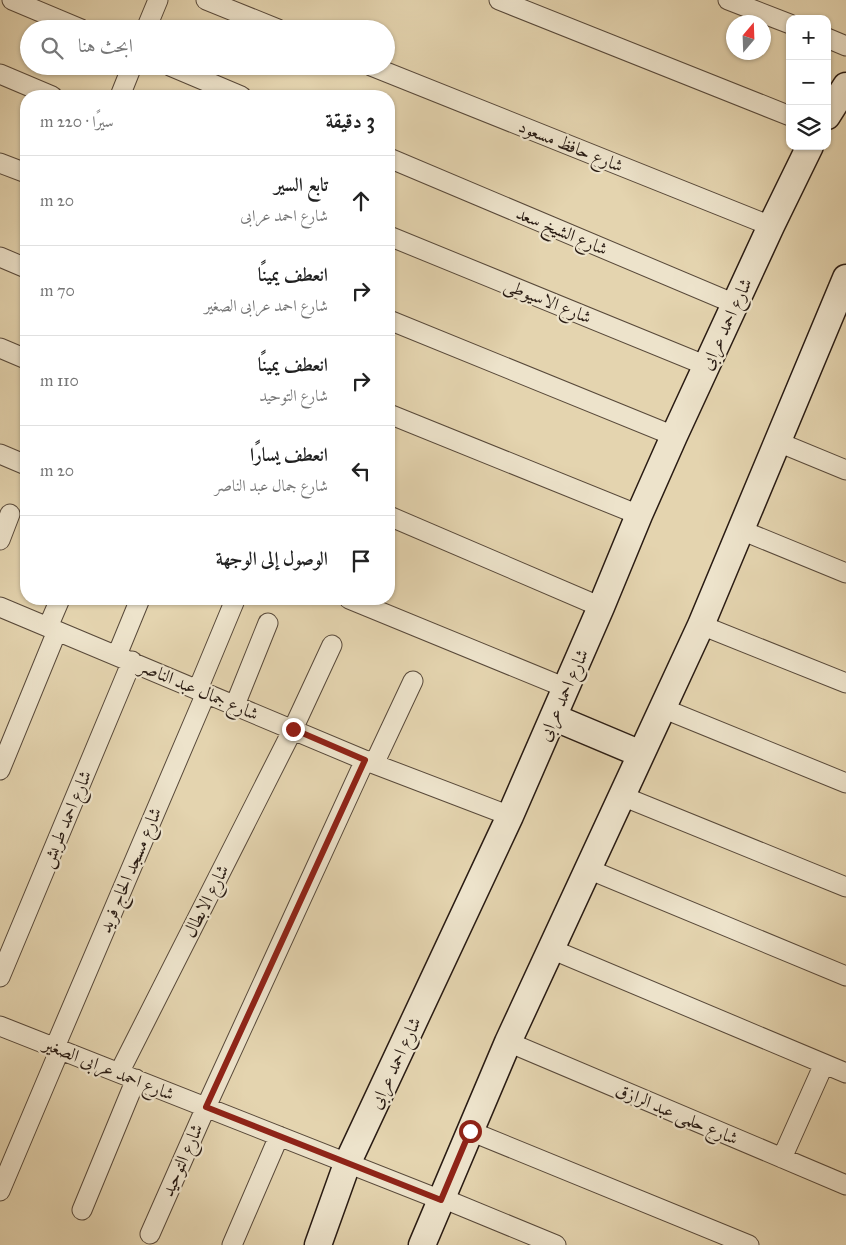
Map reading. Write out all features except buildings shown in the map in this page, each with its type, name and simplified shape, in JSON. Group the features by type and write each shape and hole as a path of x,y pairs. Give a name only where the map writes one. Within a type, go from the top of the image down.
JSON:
{"street":[{"path":"12,0 60,20"},
{"path":"150,20 158,0"},
{"path":"206,0 256,20"},
{"path":"498,0 786,114"},
{"path":"728,0 786,22"},
{"path":"831,40 846,46"},
{"path":"0,74 38,90"},
{"path":"122,90 128,75"},
{"path":"191,75 227,90"},
{"name":"شارع حافظ مسعود","path":"394,75 771,226"},
{"path":"831,110 846,86"},
{"name":"شارع احمد عرابى","path":"318,1245 348,1164 510,816 602,607 639,514 674,436 808,150"},
{"name":"شارع الشيخ سعد","path":"395,161 735,304"},
{"path":"0,163 20,171"},
{"name":"شارع الاسيوطى","path":"395,238 707,366"},
{"path":"0,257 20,265"},
{"path":"422,1245 508,1042 701,625 778,442 838,317 846,278"},
{"path":"395,322 674,436"},
{"path":"0,348 20,356"},
{"path":"395,416 639,514"},
{"path":"778,442 846,470"},
{"path":"0,454 20,462"},
{"path":"0,540 10,514"},
{"path":"395,519 602,607"},
{"path":"741,530 846,573"},
{"path":"0,770 53,629 59,605"},
{"name":"شارع احمد طربش","path":"0,977 124,658 138,605"},
{"name":"شارع مسجد الحاج فريد","path":"0,1191 202,691 233,605"},
{"path":"364,605 566,688"},
{"name":"شارع جمال عبد الناصر","path":"0,607 370,762 510,816"},
{"path":"235,705 268,623"},
{"path":"701,625 846,683"},
{"name":"شارع الابطال","path":"82,1210 128,1076 332,645"},
{"name":"شارع التوحيد","path":"150,1234 206,1107 370,762 413,681"},
{"path":"662,708 846,783"},
{"path":"553,717 641,754"},
{"path":"622,796 846,887"},
{"path":"588,869 846,976"},
{"path":"551,950 846,1074"},
{"name":"شارع احمد عرابى الصغير","path":"0,1026 556,1245"},
{"name":"شارع حلمى عبد الرازق","path":"508,1042 846,1185"},
{"path":"782,1158 824,1064"},
{"path":"470,1131 749,1245"},
{"path":"232,1245 279,1136"}],"route":[{"path":"293,729 365,760 206,1107 441,1200 470,1131"}]}
